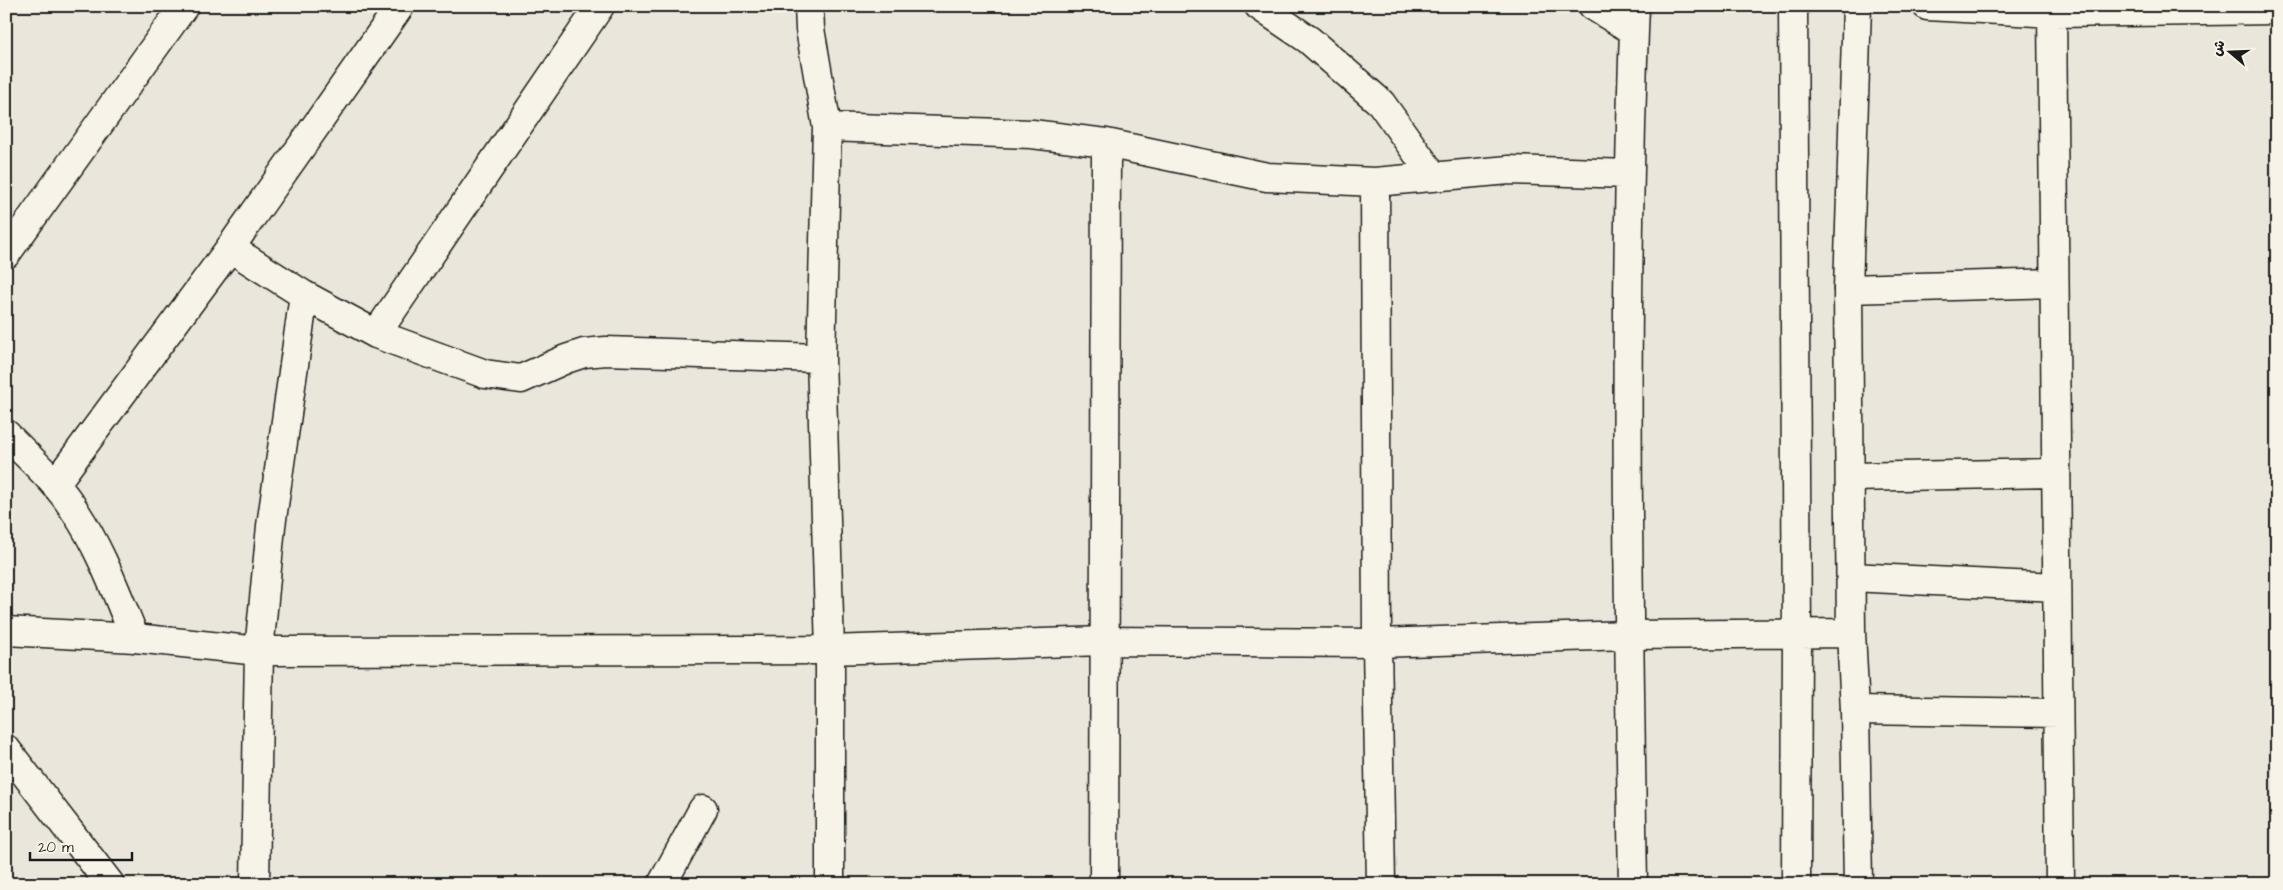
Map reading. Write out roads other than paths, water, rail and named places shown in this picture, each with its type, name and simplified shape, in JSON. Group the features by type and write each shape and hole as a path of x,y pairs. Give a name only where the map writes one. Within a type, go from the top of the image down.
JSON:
{"street":[{"path":"6,254 184,6"},
{"path":"55,484 230,248 400,6"},
{"path":"376,334 600,6"},
{"path":"810,6 810,29 827,127 821,358 830,650 830,884"},
{"path":"1260,6 1309,40 1381,103 1434,177"},
{"path":"1594,6 1634,19 1628,174 1629,635 1633,884"},
{"path":"1794,6 1797,633 1796,884"},
{"path":"1857,6 1848,289 1850,633 1855,710 1858,884"},
{"path":"1927,6 2052,10 2219,8 2277,10"},
{"path":"2052,10 2060,884"},
{"path":"827,127 1032,134 1106,143 1267,176 1375,182 1509,170 1628,174"},
{"path":"1104,884 1106,143"},
{"path":"1375,182 1377,643 1381,884"},
{"path":"230,248 304,296 376,334 485,374 521,379 566,359 584,353 606,350 821,358"},
{"path":"1848,289 2054,283"},
{"path":"255,884 259,651 271,526 304,296"},
{"path":"6,434 55,484 75,510 98,550 136,638"},
{"path":"1850,477 2056,473"},
{"path":"1851,577 2057,587"},
{"path":"6,631 136,638 259,651 830,650 1104,641 1377,643 1629,635 1850,633"},
{"path":"1855,710 2058,713"},
{"path":"6,749 110,884"},
{"path":"665,883 703,810"}]}
